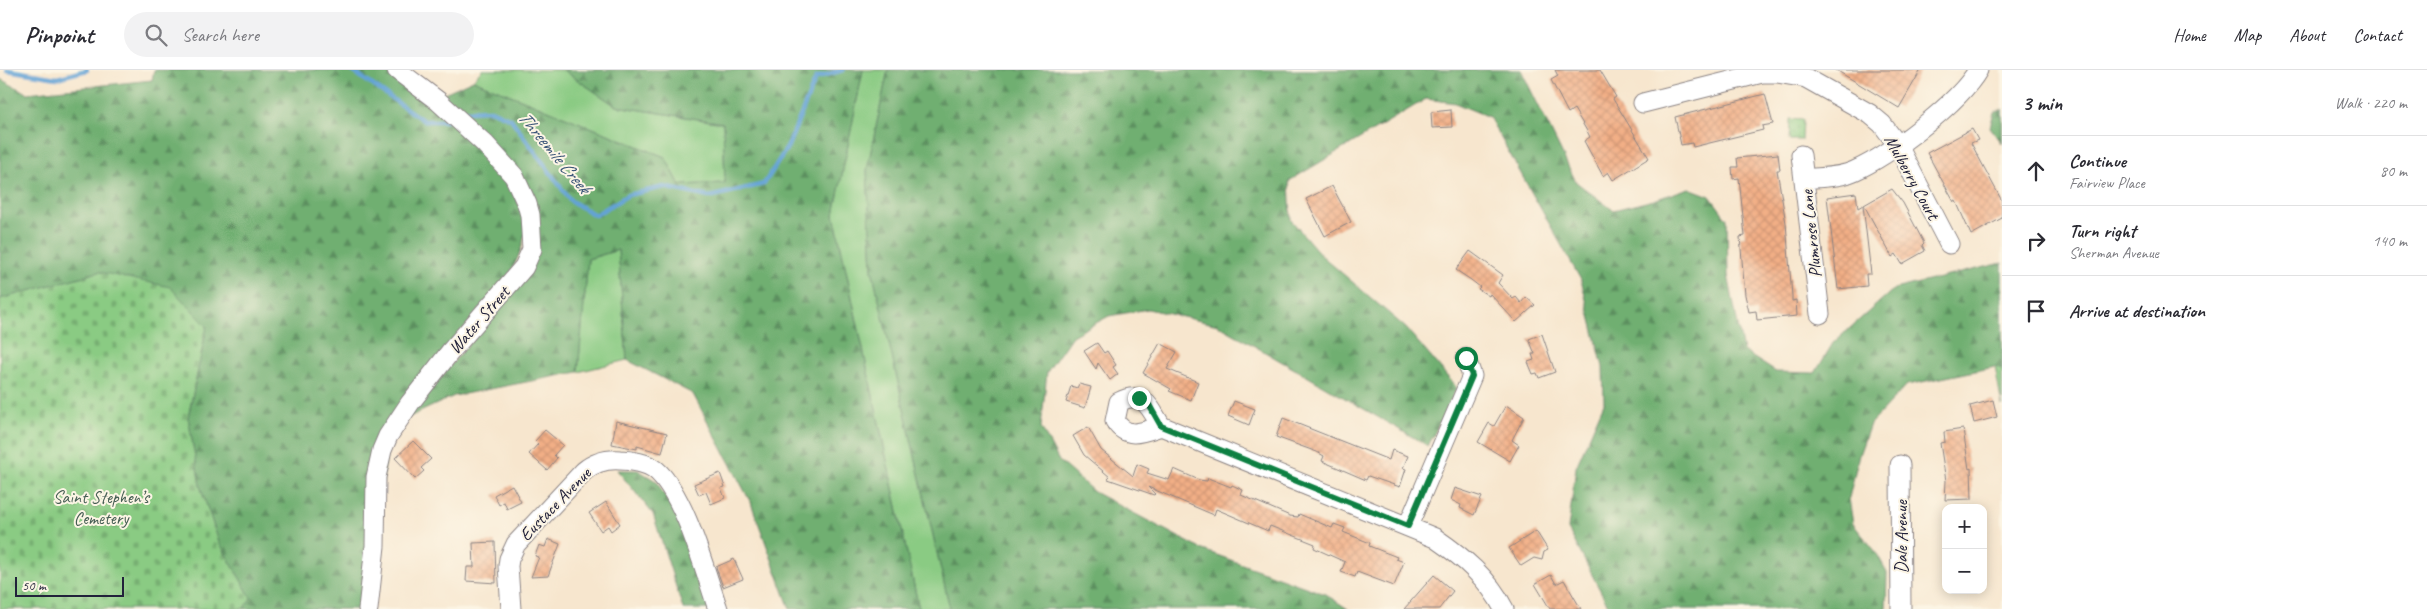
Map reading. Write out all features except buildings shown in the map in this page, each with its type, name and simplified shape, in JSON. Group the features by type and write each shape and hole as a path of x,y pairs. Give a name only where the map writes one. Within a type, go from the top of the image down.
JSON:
{"street":[{"name":"Water Street","path":"368,609 375,546 376,476 382,450 388,436 410,403 450,352 524,267 532,249 530,215 514,176 485,144 438,101 397,70"},
{"path":"1805,178 1835,176 1854,171 1897,144 1941,112 1962,92 1978,70"},
{"name":"Mulberry Court","path":"1643,103 1762,73 1806,78 1870,114 1882,124 1897,144 1949,244"},
{"name":"Plumrose Lane","path":"1801,155 1820,314"},
{"path":"1408,526 1472,376 1466,358"},
{"path":"1161,426 1435,538 1464,558 1482,576 1504,609"},
{"name":"Eustace Avenue","path":"511,609 508,575 509,559 516,544 584,471 592,465 607,460 627,460 648,465 665,481 685,517 718,609"},
{"name":"Dale Avenue","path":"1900,465 1901,609"}],"green space":[{"path":"154,70 387,70 422,94 430,94 498,170 519,204 524,219 525,232 520,252 512,270 391,418 366,609 243,609 251,598 219,542 200,486 188,417 207,326 99,272 0,299 0,79 27,93 152,80"},
{"path":"482,70 563,70 616,106 723,123 725,183 680,185 665,157 473,80"},
{"path":"563,70 863,70 834,215 919,609 790,609 751,503 693,394 627,360 618,250 588,259 578,372 454,396 405,419 523,280 536,214 440,95 473,80 665,157 680,185 725,183 723,123 616,106"},
{"path":"863,70 888,70 867,170 872,269 950,609 919,609 834,214"},
{"path":"888,70 1521,70 1576,182 1613,210 1654,200 1689,188 1710,196 1727,219 1728,275 1743,351 1776,372 1815,373 1833,343 1894,289 2002,263 2002,368 1995,367 1907,385 1870,424 1859,455 1849,498 1853,524 1876,552 1887,572 1886,609 1610,609 1568,529 1576,467 1604,403 1603,367 1581,280 1489,117 1455,103 1426,99 1289,181 1291,220 1321,255 1406,328 1457,388 1428,446 1218,325 1148,309 1109,316 1072,336 1047,372 1041,427 1059,461 1094,492 1203,550 1325,594 1348,609 950,609 872,269 867,170"},
{"path":"2002,109 2002,143 1990,127 1994,112"},
{"path":"1790,119 1803,120 1802,140 1789,140"},
{"path":"618,250 627,360 578,372 588,259"},
{"name":"Saint Stephen’s Cemetery","path":"99,272 170,287 207,326 188,417 200,486 219,542 251,598 243,609 0,609 0,299"},
{"path":"1995,367 2002,368 2002,406"},
{"path":"617,470 638,470 656,481 683,526 712,609 683,609 653,514"}],"waterway":[{"name":"Threemile Creek","path":"7,70 57,78 87,70"},
{"name":"Threemile Creek","path":"351,70 424,121 446,121"},
{"name":"Threemile Creek","path":"465,111 491,110 511,119 571,201 595,215 628,195 664,187 709,197 764,184 788,146 816,78 843,70"}],"route":[{"path":"1139,398 1148,403 1161,426 1408,526 1472,376 1466,358"}]}
